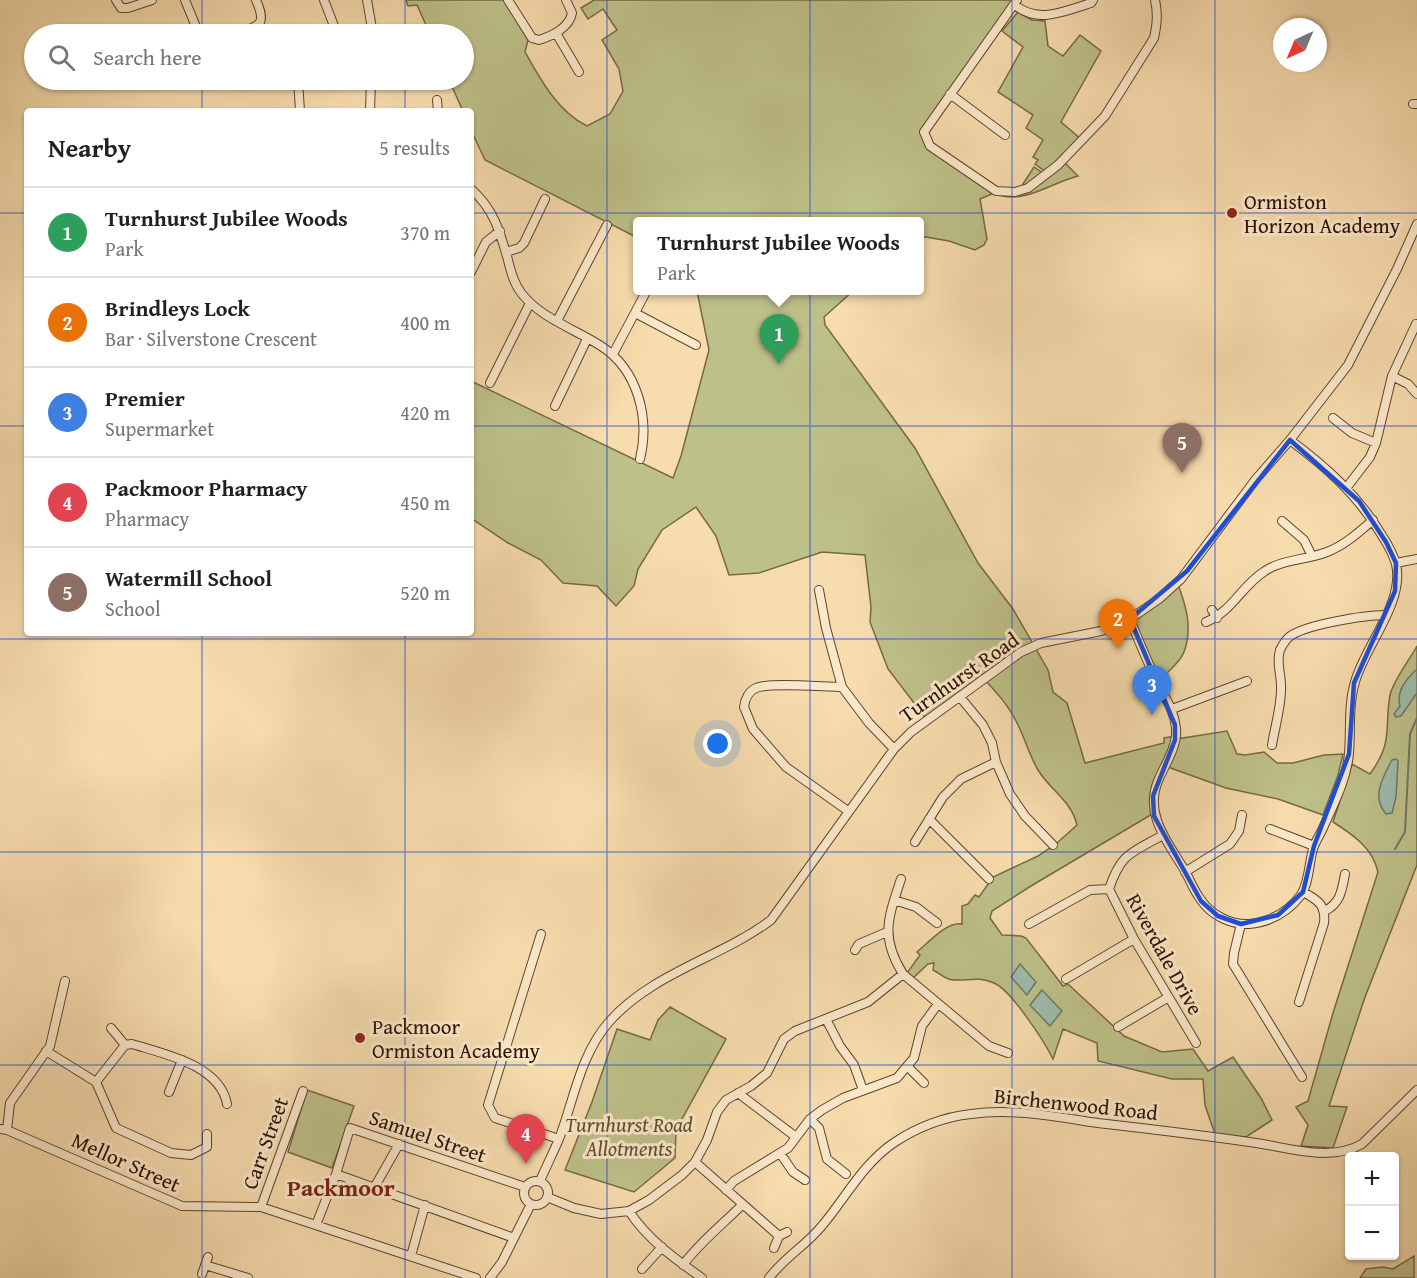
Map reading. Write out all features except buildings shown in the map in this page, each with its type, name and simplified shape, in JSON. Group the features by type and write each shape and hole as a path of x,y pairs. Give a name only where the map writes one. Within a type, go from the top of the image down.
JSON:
{"street":[{"path":"116,0 121,8 128,8 152,0"},
{"path":"185,0 195,24"},
{"path":"256,0 263,16 260,24"},
{"path":"324,0 333,24"},
{"path":"367,0 371,24"},
{"path":"508,0 532,38 539,40 556,33 571,18 572,13 566,0"},
{"path":"1093,0 1091,3 1064,11 1033,16 1026,13 1016,2 924,132 930,146 996,191 1015,192 1028,188 1058,165 1092,131 1117,100 1154,38 1157,24 1155,0"},
{"path":"556,33 579,72"},
{"path":"299,90 300,108"},
{"path":"370,108 371,90"},
{"path":"950,94 1005,135"},
{"path":"436,100 437,108"},
{"path":"474,192 490,210 500,231 515,284 530,303 613,354 625,370 639,398 644,432 640,459"},
{"path":"506,252 519,248 524,243 536,210 545,199"},
{"name":"Turnhurst Road","path":"540,1181 559,1139 587,1054 608,1023 636,998 665,979 753,933 771,920 894,748 911,732 1021,652 1041,643 1101,631 1130,620 1159,599 1187,572 1256,479 1290,440 1348,365 1397,269 1417,224"},
{"path":"556,321 607,225"},
{"path":"474,266 486,242 500,231"},
{"path":"613,354 645,295"},
{"path":"490,383 530,303"},
{"path":"635,313 685,343 696,345"},
{"path":"1347,487 1370,457 1376,443 1392,376 1414,336 1416,324"},
{"path":"560,403 587,339"},
{"path":"1392,376 1408,384 1417,394"},
{"path":"1338,420 1352,433 1376,443"},
{"path":"1130,620 1145,657 1172,709 1176,724 1175,739 1157,782 1153,801 1154,816 1163,835 1201,901 1218,916 1241,924 1257,923 1278,915 1294,903 1303,892 1314,846 1331,810 1349,754 1350,710 1354,683 1393,597 1396,577 1396,563 1373,520 1347,487 1325,466 1290,440"},
{"path":"1206,622 1217,618 1227,610 1245,587 1264,571 1275,565 1340,546 1373,520"},
{"path":"1282,521 1304,540 1312,556"},
{"path":"1396,563 1417,559"},
{"path":"819,590 826,628 842,687 869,723 894,748"},
{"path":"1212,610 1217,618"},
{"path":"1272,745 1282,687 1277,662 1281,648 1288,638 1318,626 1370,615 1385,615"},
{"path":"1172,709 1247,681"},
{"path":"842,687 758,687 749,694 744,707 753,729 786,767 848,811"},
{"path":"960,697 983,725 992,742 996,762 1010,794 1025,816 1053,845"},
{"path":"915,842 943,797 961,779 996,762"},
{"path":"1185,872 1230,844 1239,831 1242,815"},
{"path":"929,819 989,879"},
{"path":"1270,829 1314,846"},
{"name":"Riverdale Drive","path":"1163,835 1126,856 1116,868 1109,889 1167,998 1196,1044"},
{"path":"1325,911 1332,907 1340,896 1345,874"},
{"path":"902,879 886,932 897,965 903,974 989,1046 993,1052 1008,1053"},
{"path":"1029,924 1090,890 1109,889"},
{"path":"1299,1002 1324,923 1325,911 1320,902 1303,892"},
{"path":"894,900 916,908 937,923"},
{"path":"1241,924 1233,953 1233,964 1302,1077"},
{"path":"856,944 886,932"},
{"path":"541,934 488,1105 495,1118 559,1139"},
{"path":"1066,979 1134,939"},
{"path":"547,1197 574,1208 601,1214 629,1211 649,1200 695,1162 707,1140 717,1112 726,1100 767,1073 784,1039 795,1031 868,1002 903,974"},
{"path":"3,1129 10,1103 50,1046 65,981"},
{"path":"1118,1027 1167,998"},
{"path":"726,1190 743,1174 780,1154 810,1119 843,1098 897,1078 916,1054 922,1026 938,1004"},
{"path":"826,1019 840,1046 854,1065 863,1090"},
{"path":"111,1028 125,1045"},
{"path":"96,1082 125,1045 132,1044 183,1060 211,1076 225,1091 227,1104"},
{"path":"46,1052 96,1082 116,1128 171,1153 191,1155 207,1147 207,1134"},
{"path":"169,1092 183,1060"},
{"path":"908,1066 926,1084"},
{"name":"Birchenwood Road","path":"769,1278 778,1266 819,1229 858,1176 893,1143 929,1123 973,1113 1024,1113 1324,1153 1351,1150 1362,1144 1417,1090"},
{"name":"Carr Street","path":"261,1207 303,1092"},
{"path":"738,1094 796,1137"},
{"path":"810,1119 819,1128 827,1159 846,1174"},
{"name":"Samuel Street","path":"316,1225 350,1128 525,1187"},
{"name":"Mellor Street","path":"3,1129 182,1206 261,1207 476,1278"},
{"path":"374,1188 399,1144"},
{"path":"780,1154 793,1172 804,1180"},
{"path":"695,1162 742,1205 783,1234 774,1248"},
{"path":"333,1178 374,1188 514,1238"},
{"path":"532,1181 540,1181 548,1190 547,1197 540,1204 531,1204 525,1199 525,1187 532,1181"},
{"path":"490,1278 502,1262 531,1204"},
{"path":"411,1256 425,1205"},
{"path":"683,1265 702,1241 720,1228 742,1205"},
{"path":"629,1211 640,1228 683,1265 702,1278"},
{"path":"642,1269 662,1247"},
{"path":"201,1274 206,1261 248,1278"}],"highlighted area":[{"path":"1290,440 1359,501 1386,542 1396,563 1395,591 1354,683 1349,754 1314,846 1303,892 1278,915 1241,924 1218,916 1201,901 1154,816 1153,796 1175,740 1175,725 1130,619 1187,571"}],"green space":[{"path":"406,0 504,0 528,40 525,52 544,84 567,112 587,126 610,114 623,91 619,69 602,40 617,30 603,9 588,19 581,8 594,0 1017,0 924,132 930,146 1001,192 1021,187 1034,167 1046,175 1063,161 1078,176 1026,195 1015,197 994,193 980,199 987,239 984,245 975,250 949,241 924,237 924,217 633,217 633,235 485,160 474,136 474,108 462,108 454,90 474,90 474,24 426,24 417,5 408,6"},
{"path":"1018,12 1032,20 1045,21 1048,46 1063,56 1080,35 1101,51 1061,122 1081,139 1046,172 1035,164 1038,160 1033,157 1043,140 1026,128 1033,115 998,92 1023,47 1002,31"},
{"path":"698,295 849,295 824,317 825,325 915,448 978,563 1013,609 1048,670 1053,692 1067,703 1085,763 1164,743 1164,738 1176,736 1176,739 1227,731 1237,754 1264,752 1277,763 1293,763 1324,755 1343,754 1323,815 1278,799 1226,788 1165,766 1157,782 1154,813 1031,886 992,911 990,918 1002,935 1026,938 1063,986 1068,984 1124,1036 1162,1052 1193,1049 1208,1071 1233,1057 1261,1098 1272,1120 1246,1137 1215,1134 1205,1105 1203,1079 1172,1079 1098,1061 1097,1043 1063,1029 1053,1059 1018,1005 994,983 978,979 947,979 933,970 934,963 928,964 913,978 907,973 920,955 917,952 932,938 950,926 962,924 962,906 968,904 975,895 979,897 993,877 1038,856 1077,825 1070,809 1038,770 1010,711 984,679 927,720 888,669 870,622 871,607 865,555 822,552 759,573 729,575 716,536 696,507 662,530 638,569 634,586 616,606 597,586 563,583 541,560 508,543 474,520 474,382 673,478 709,350"},
{"path":"1177,582 1187,617 1187,643 1181,658 1160,687 1130,619"},
{"path":"1417,646 1417,865 1365,997 1329,1106 1347,1107 1333,1148 1301,1146 1308,1125 1296,1107 1308,1101 1333,1013 1378,872 1367,849 1333,822 1352,764 1370,774 1378,763 1387,735 1388,707 1392,689"},
{"name":"Turnhurst Road Allotments","path":"670,1007 726,1039 676,1130 675,1158 634,1192 565,1170 592,1102 617,1029 650,1040 658,1020"},
{"path":"307,1090 354,1106 332,1168 288,1152"},
{"path":"1414,1256 1414,1278 1360,1278 1366,1269 1383,1267 1393,1269"}],"shaded area":[{"path":"1417,669 1417,693 1401,716 1396,717 1394,714 1400,706 1401,690"},
{"path":"1392,760 1398,761 1396,797 1392,813 1386,814 1379,801 1380,787"},
{"path":"1020,964 1036,982 1027,995 1011,977"},
{"path":"1042,990 1062,1011 1050,1026 1030,1005"}],"waterway":[{"path":"1395,849 1405,832 1410,734 1417,718"}],"place":[{"name":"Ormiston Horizon Academy","path":"1232,213"},
{"name":"Turnhurst Jubilee Woods","path":"779,364"},
{"name":"Watermill School","path":"1182,473"},
{"name":"Brindleys Lock","path":"1118,649"},
{"name":"Premier","path":"1152,715"},
{"name":"Packmoor Ormiston Academy","path":"360,1038"},
{"name":"Packmoor Pharmacy","path":"526,1164"}],"district":[{"name":"Packmoor","path":"341,1187"}]}
